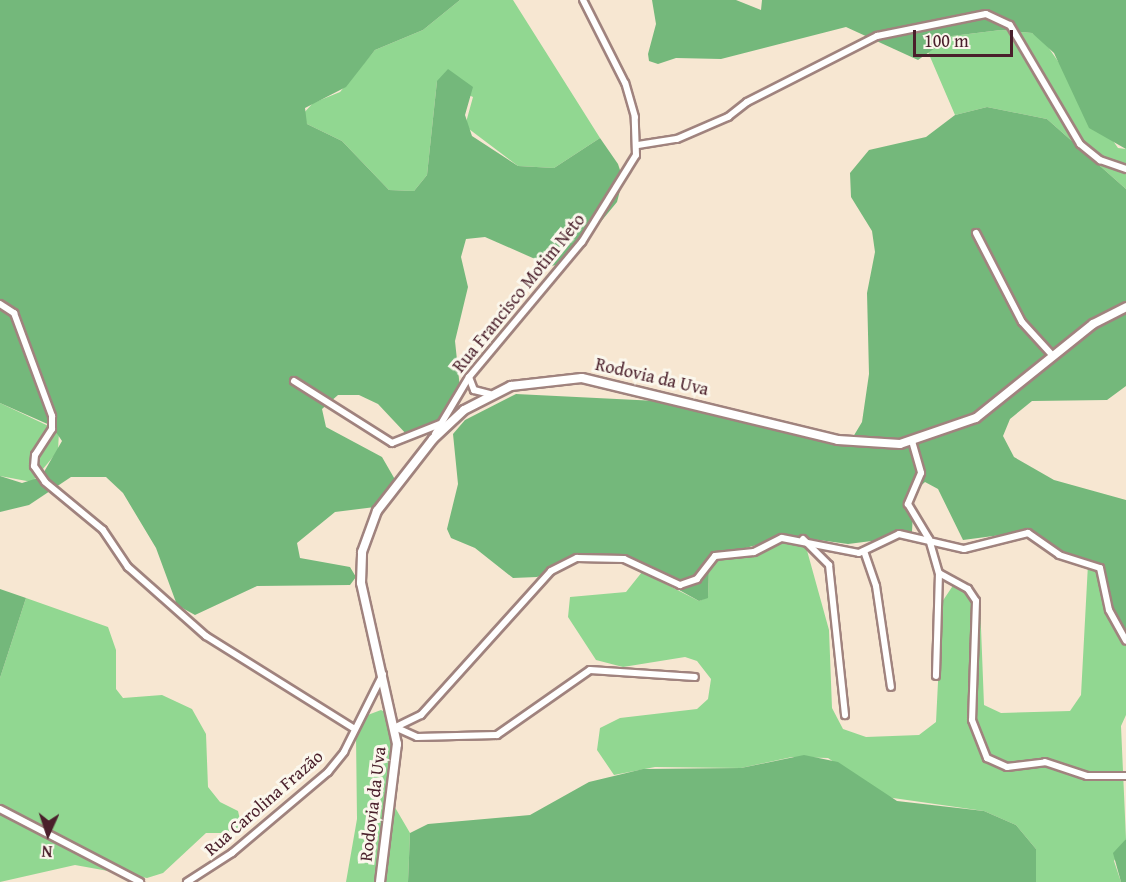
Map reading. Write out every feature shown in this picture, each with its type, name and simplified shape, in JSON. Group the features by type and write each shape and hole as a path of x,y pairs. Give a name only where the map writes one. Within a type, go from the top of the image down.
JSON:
{"street":[{"path":"583,0 625,82 638,145 677,140 728,117 747,102 877,36 903,27 997,15 1027,49 1080,144 1100,160 1126,169"},
{"name":"Rua Francisco Motim Neto","path":"433,439 469,377 582,242 631,166 638,145"},
{"path":"976,233 1022,322 1053,356"},
{"path":"0,304 14,313 52,416 52,429 34,455 34,466 45,482 103,530 128,567 206,636 353,728"},
{"name":"Rodovia da Uva","path":"380,882 396,728 361,583 362,552 377,511 433,439 490,394 533,381 582,378 838,440 912,441 976,418 1093,324 1126,307"},
{"path":"469,377 474,390 490,394"},
{"path":"294,381 387,441 440,424"},
{"path":"912,441 921,473 908,504 931,546 939,573 936,676"},
{"path":"396,728 420,715 563,561 624,559 681,585 697,579 715,556 802,538 864,551 899,534 931,546 978,548 1028,533 1066,559 1096,564 1105,576 1109,610 1126,641"},
{"path":"802,538 829,565 845,715"},
{"path":"864,551 876,586 891,687"},
{"path":"939,573 968,589 976,601 972,720 987,758 1007,767 1046,762 1087,776 1126,776"},
{"path":"396,728 417,737 496,735 590,670 695,677"},
{"name":"Rua Carolina Frazão","path":"187,882 232,853 328,772 383,674"},
{"path":"0,809 140,882"}],"green space":[{"path":"0,0 460,0 423,30 375,50 346,87 305,108 307,124 342,141 389,190 414,191 427,175 437,81 448,69 473,87 465,115 472,136 518,166 554,168 600,138 618,164 623,179 617,202 567,263 551,266 485,237 466,239 461,257 468,287 455,341 461,398 455,415 437,433 409,437 378,404 359,395 338,395 322,409 326,427 382,457 397,483 383,506 335,512 297,543 300,558 350,567 356,577 350,585 257,586 195,615 177,605 156,548 123,493 106,477 71,477 29,505 0,512 0,476 22,483 41,477 62,441 52,426 0,403"},
{"path":"460,0 513,0 600,138 554,168 518,166 465,126 473,97 437,81 427,175 414,191 389,190 342,141 307,124 302,115 313,103 340,92 375,50 423,30"},
{"path":"652,0 736,0 761,10 762,0 1126,0 1126,149 1089,128 1054,53 1032,33 1001,30 952,36 918,60 846,27 721,59 676,58 658,64 649,61 648,54 656,24"},
{"path":"1001,30 1032,33 1044,41 1118,148 1126,149 1126,189 1047,119 987,107 955,115 928,52 952,36"},
{"path":"987,107 1047,119 1126,189 1126,386 1107,400 1032,401 1010,419 1003,436 1014,457 1054,480 1126,500 1126,637 1093,568 1066,559 1024,532 963,540 938,489 925,482 914,492 912,532 903,537 848,544 790,536 731,552 709,568 708,598 699,601 616,555 592,555 537,577 513,578 475,548 451,538 447,529 458,484 453,434 465,420 516,394 657,401 760,425 853,437 862,422 869,374 867,293 875,252 872,231 851,197 850,173 869,150 926,137 955,115"},
{"path":"0,403 59,431 58,451 32,482 0,476"},
{"path":"803,536 829,630 832,708 843,729 866,737 919,735 936,722 942,602 954,584 968,587 980,602 984,705 1001,713 1070,711 1081,695 1088,564 1093,568 1126,637 1126,715 1121,726 1126,839 1114,861 1121,882 1036,882 1036,849 1016,825 984,811 886,797 828,758 792,757 741,768 655,767 614,775 597,750 600,728 620,718 697,709 708,699 711,679 697,661 685,657 623,667 596,660 568,617 570,597 626,592 642,572 699,601 708,597 709,568 721,555"},
{"path":"0,589 26,598 0,678"},
{"path":"26,598 108,627 116,650 116,689 123,698 162,695 192,709 206,734 208,787 220,802 238,811 243,833 206,833 163,873 147,878 75,865 0,882 0,678"},
{"path":"381,710 393,716 401,735 393,804 410,833 408,882 346,882 357,819 356,736 365,716"},
{"path":"804,755 838,762 897,801 984,811 1016,825 1036,849 1036,882 408,882 410,833 428,824 530,815 589,782 643,769 741,768"},
{"path":"1126,839 1126,882 1121,882 1113,853"}]}
